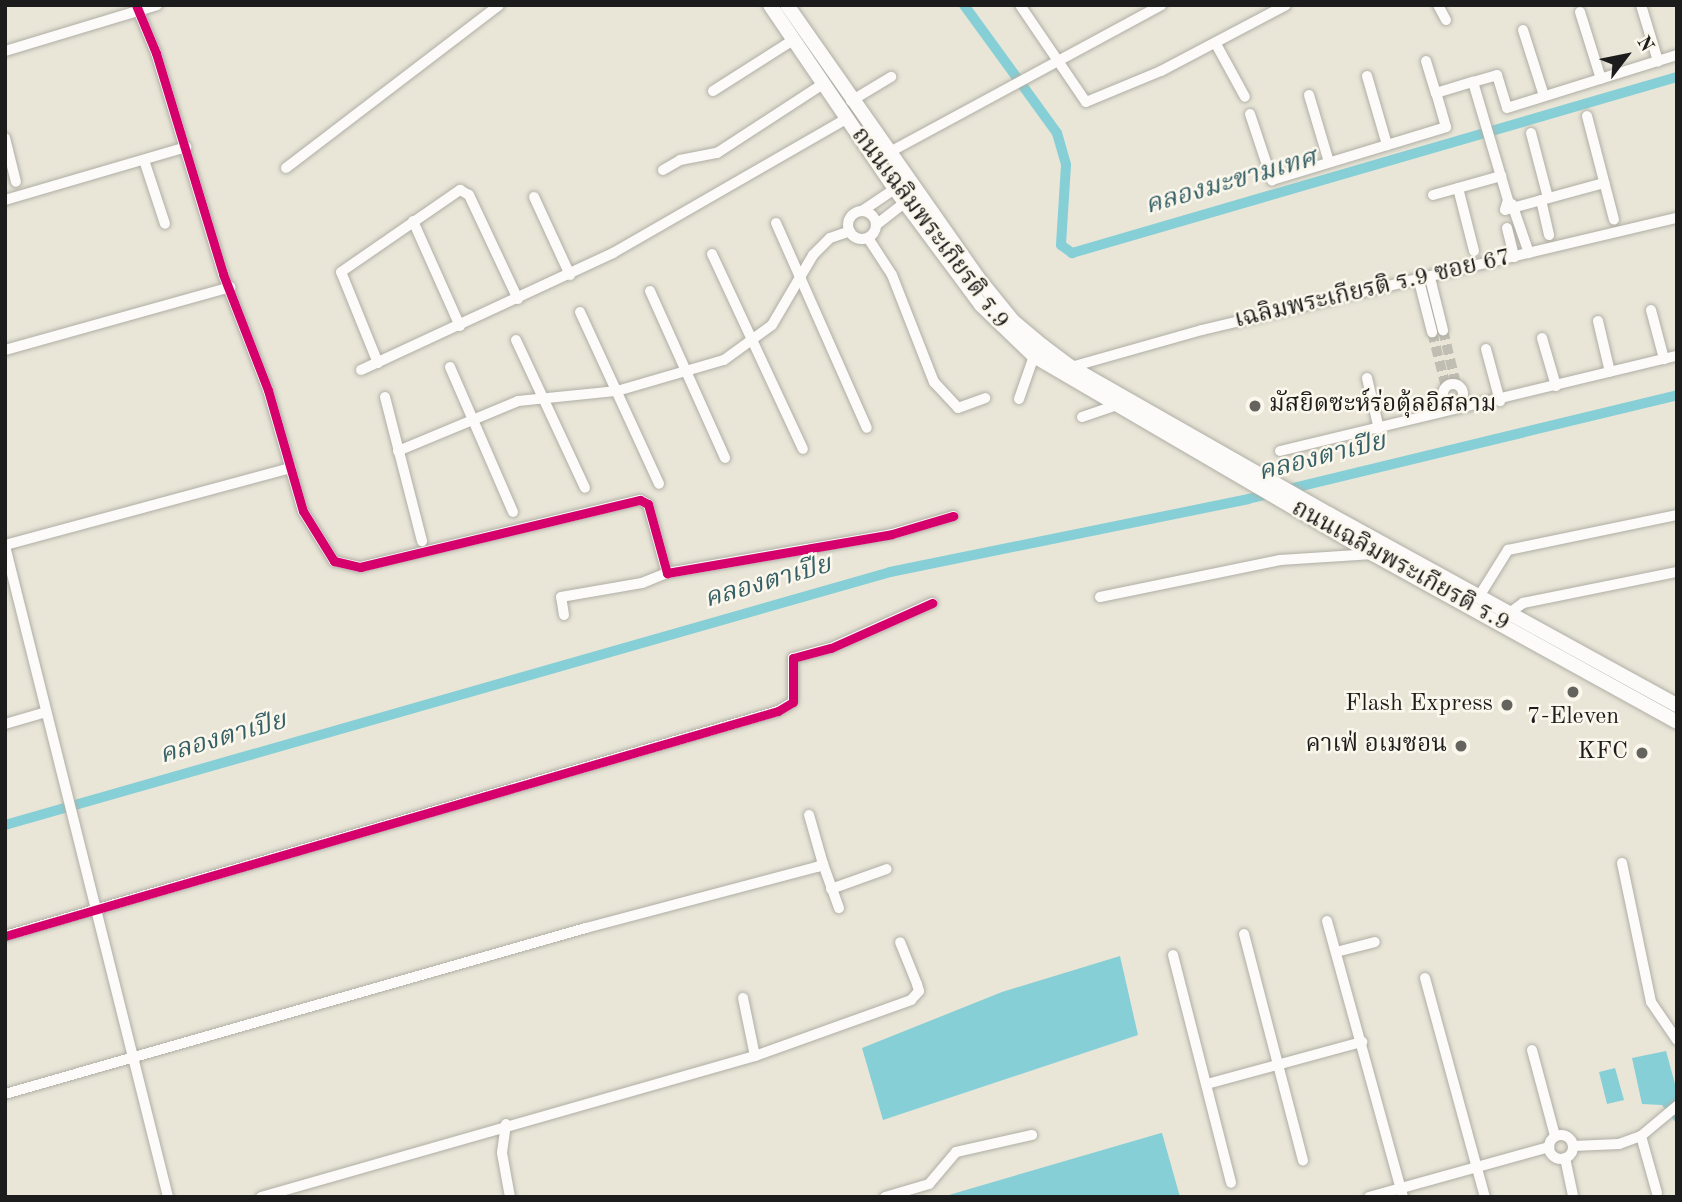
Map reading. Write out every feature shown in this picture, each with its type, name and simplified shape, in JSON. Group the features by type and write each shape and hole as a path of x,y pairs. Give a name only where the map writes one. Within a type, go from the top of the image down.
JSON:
{"main road":[{"name":"ถนนเฉลิมพระเกียรติ ร.9","path":"770,5 846,119 997,303 1071,367 1234,467 1326,519 1677,705"},
{"name":"ถนนเฉลิมพระเกียรติ ร.9","path":"787,5 888,153 901,185"},
{"name":"ถนนเฉลิมพระเกียรติ ร.9","path":"911,198 981,305 1034,356 1114,406 1234,467"},
{"name":"ถนนเฉลิมพระเกียรติ ร.9","path":"1326,519 1373,554 1677,722"}],"street":[{"path":"5,51 137,8 157,5"},
{"path":"286,168 499,5"},
{"path":"1020,5 1086,102 1216,44 1286,5"},
{"path":"888,153 1000,91 1028,80 1162,5"},
{"path":"1438,5 1446,20"},
{"path":"1641,5 1658,61"},
{"path":"137,8 315,536 334,561 345,566 360,567 640,500 648,504 667,573"},
{"path":"1580,12 1601,79"},
{"path":"1523,30 1544,96"},
{"path":"713,91 793,40"},
{"path":"1216,44 1245,97"},
{"path":"1436,93 1497,75 1507,108 1677,55"},
{"path":"1250,114 1272,180 1446,127 1426,61"},
{"path":"1367,76 1387,145"},
{"path":"851,101 891,77"},
{"path":"1473,82 1509,206 1529,253"},
{"path":"663,170 681,160 717,153 823,84"},
{"path":"1309,95 1329,162"},
{"path":"1587,116 1614,220"},
{"path":"361,370 570,275 846,119"},
{"path":"1531,133 1549,236"},
{"path":"5,138 16,182"},
{"path":"5,200 186,147"},
{"path":"144,159 165,225"},
{"path":"1433,195 1501,176"},
{"path":"1509,206 1604,183"},
{"path":"868,238 858,238 850,231 849,220 901,185"},
{"path":"1458,188 1474,251"},
{"path":"378,363 341,272 460,190 467,191 518,299"},
{"path":"534,197 570,275"},
{"path":"868,238 876,225 911,198"},
{"path":"862,211 872,215 876,225"},
{"name":"เฉลิมพระเกียรติ ร.9 ซอย 67","path":"1071,367 1202,330 1677,218"},
{"path":"413,221 460,326"},
{"path":"776,223 867,428"},
{"path":"1507,228 1514,257"},
{"path":"398,451 518,401 617,391 687,374 753,343 772,325 813,255 830,238 850,231"},
{"path":"868,238 892,275 934,382 958,408 985,398"},
{"path":"712,254 803,449"},
{"path":"1424,279 1438,331"},
{"path":"5,350 230,287"},
{"path":"650,292 724,458"},
{"path":"1651,310 1664,359"},
{"path":"580,312 659,484"},
{"path":"1598,321 1610,372"},
{"path":"1542,338 1556,386"},
{"path":"516,340 585,488"},
{"path":"1486,349 1500,401"},
{"path":"1019,399 1034,356"},
{"path":"1280,451 1457,408 1500,401 1677,356"},
{"path":"450,367 475,418 513,512"},
{"path":"1367,378 1379,429"},
{"path":"385,397 422,541"},
{"path":"1082,417 1114,406"},
{"path":"168,1197 5,545 291,468"},
{"path":"1478,598 1508,550 1677,515"},
{"path":"564,615 561,597 642,583 667,573 892,534 953,516"},
{"path":"1100,597 1280,560 1373,554"},
{"path":"1508,614 1523,603 1677,572"},
{"path":"5,936 778,710 793,702 793,658 831,648 932,603"},
{"path":"5,724 46,712"},
{"path":"809,815 839,908"},
{"path":"1622,863 1651,1002 1677,1040"},
{"path":"5,1094 823,864"},
{"path":"831,889 887,869"},
{"path":"1327,921 1402,1192"},
{"path":"1244,934 1303,1160"},
{"path":"261,1197 506,1124 755,1056 916,997 917,984 900,942"},
{"path":"1336,953 1375,942"},
{"path":"1172,955 1231,1183"},
{"path":"1424,978 1485,1197"},
{"path":"743,998 755,1056"},
{"path":"1207,1084 1362,1042"},
{"path":"1532,1050 1553,1155 1565,1158"},
{"path":"1573,1146 1601,1148 1641,1136 1673,1110"},
{"path":"506,1124 502,1153 510,1197"},
{"path":"885,1197 929,1184 956,1152 1032,1135"},
{"path":"1641,1136 1657,1193"},
{"path":"1369,1197 1402,1192 1552,1141 1568,1137 1573,1146"},
{"path":"1573,1146 1565,1158 1573,1197"}],"water":[{"path":"1120,956 1138,1035 883,1120 862,1048 1002,992"},
{"path":"1666,1051 1677,1091 1677,1124 1662,1105 1642,1104 1632,1058"},
{"path":"1615,1068 1624,1100 1607,1104 1599,1072"},
{"path":"1161,1133 1180,1197 942,1197"}],"waterway":[{"name":"คลองมะขามเทศ","path":"964,5 1057,133 1066,165 1061,245 1072,253 1677,77"},
{"name":"คลองตาเปีย","path":"5,825 890,572 1248,499 1677,395"}],"tunnel":[{"path":"1443,330 1456,384"},
{"path":"1432,332 1446,387"}],"cycle path":[{"path":"136,5 156,53 223,274 268,390 303,511 334,561 360,567 640,500 648,504 667,573 892,534 953,516"},
{"path":"5,936 778,711 793,702 793,658 831,648 932,603"}],"place":[{"name":"มัสยิดซะห์ร่อตุ้ลอิสลาม","path":"1255,406"},
{"name":"7-Eleven","path":"1573,692"},
{"name":"Flash Express","path":"1507,705"},
{"name":"คาเฟ่ อเมซอน","path":"1461,746"},
{"name":"KFC","path":"1642,753"}]}
